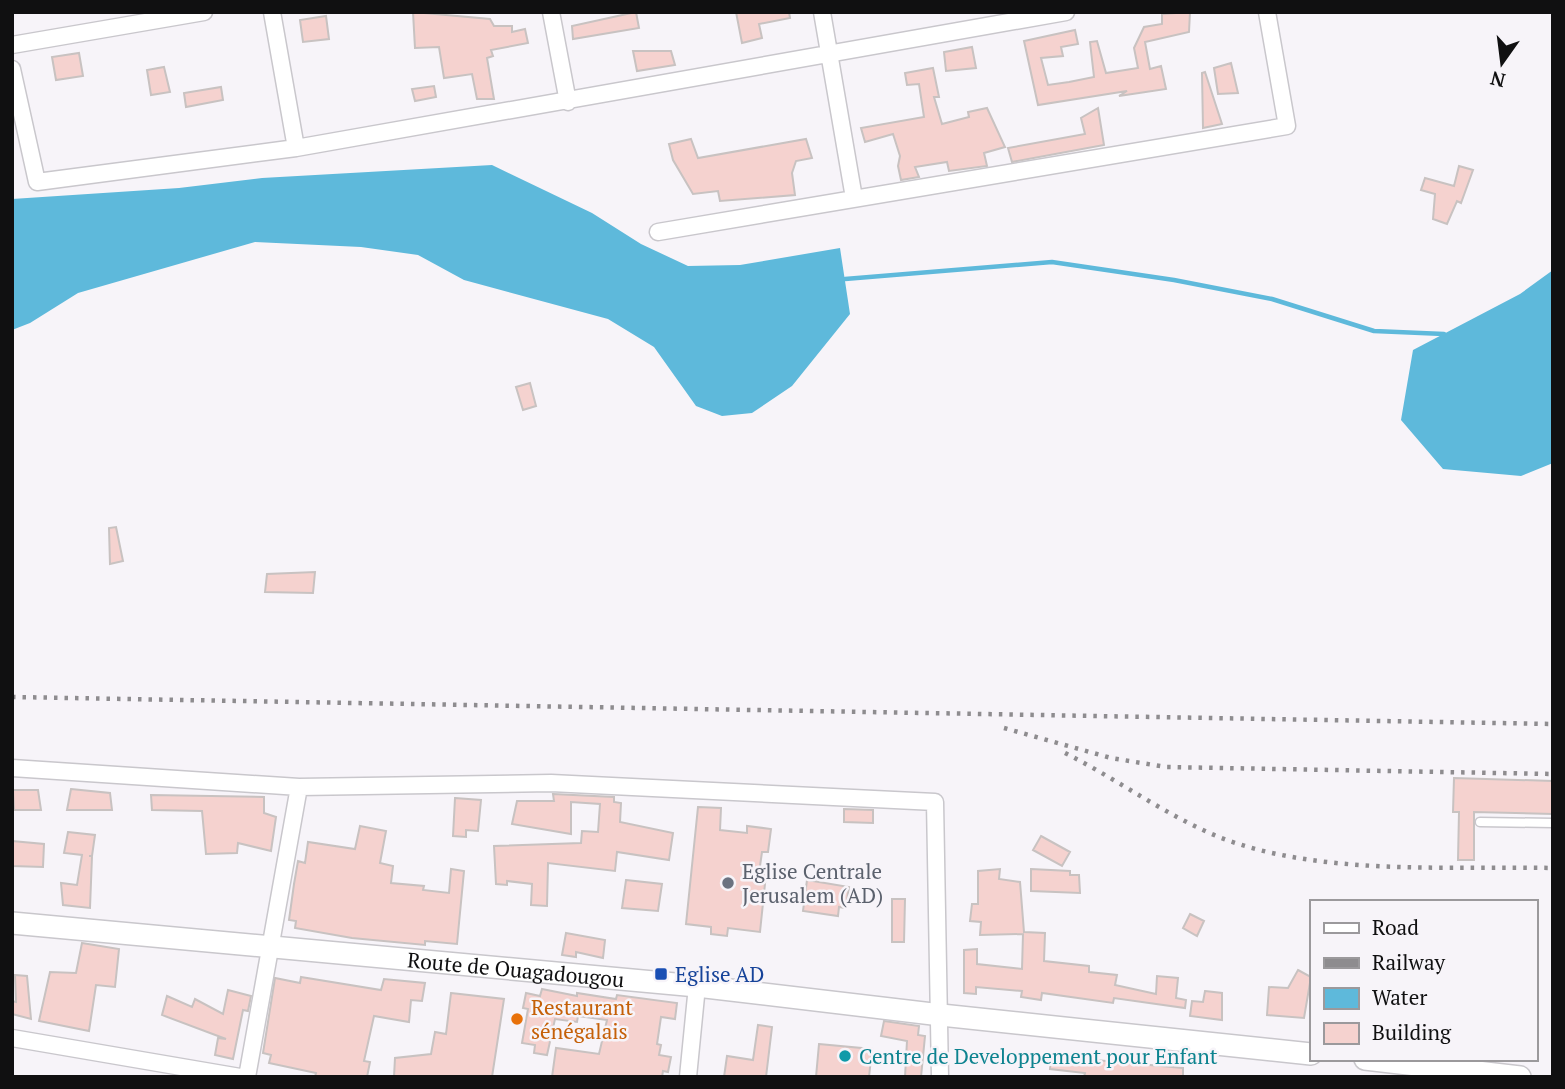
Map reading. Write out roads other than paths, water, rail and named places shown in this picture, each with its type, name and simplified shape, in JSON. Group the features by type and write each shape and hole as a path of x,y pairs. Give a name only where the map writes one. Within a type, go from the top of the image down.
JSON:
{"street":[{"path":"12,45 204,12"},
{"path":"272,12 296,148"},
{"path":"551,12 568,102"},
{"path":"822,12 854,198"},
{"path":"12,69 37,182 296,148 1066,12"},
{"path":"658,232 1287,126 1267,12"},
{"path":"12,768 299,787 551,783 935,802 941,1015 940,1077"},
{"path":"247,1077 299,787"},
{"name":"Route de Ouagadougou","path":"12,923 268,949 697,986 1310,1054"},
{"path":"688,1077 697,986"},
{"path":"12,1038 240,1077"},
{"path":"1379,1061 1473,1074 1520,1077"}],"lane":[{"path":"1480,822 1553,823"}],"water":[{"path":"492,165 592,213 641,244 688,266 740,265 840,248 850,314 792,386 752,413 722,416 696,406 654,347 608,319 464,280 418,255 361,247 255,242 78,293 30,323 12,330 12,199 179,188 262,178"},
{"path":"1553,270 1553,463 1521,476 1443,469 1401,420 1413,350 1520,294"}],"waterway":[{"path":"845,279 1052,262 1174,280 1272,299 1374,331 1444,334"}],"railway":[{"path":"12,697 1553,724"},
{"path":"1004,728 1111,758 1166,767 1553,774"},
{"path":"1065,753 1199,828 1257,849 1298,858 1383,866 1553,868"}],"place":[{"name":"Eglise Centrale Jerusalem (AD)","path":"728,883"},
{"name":"Eglise AD","path":"661,974"},
{"name":"Restaurant sénégalais","path":"517,1019"},
{"name":"Centre de Developpement pour Enfant","path":"845,1056"}]}
